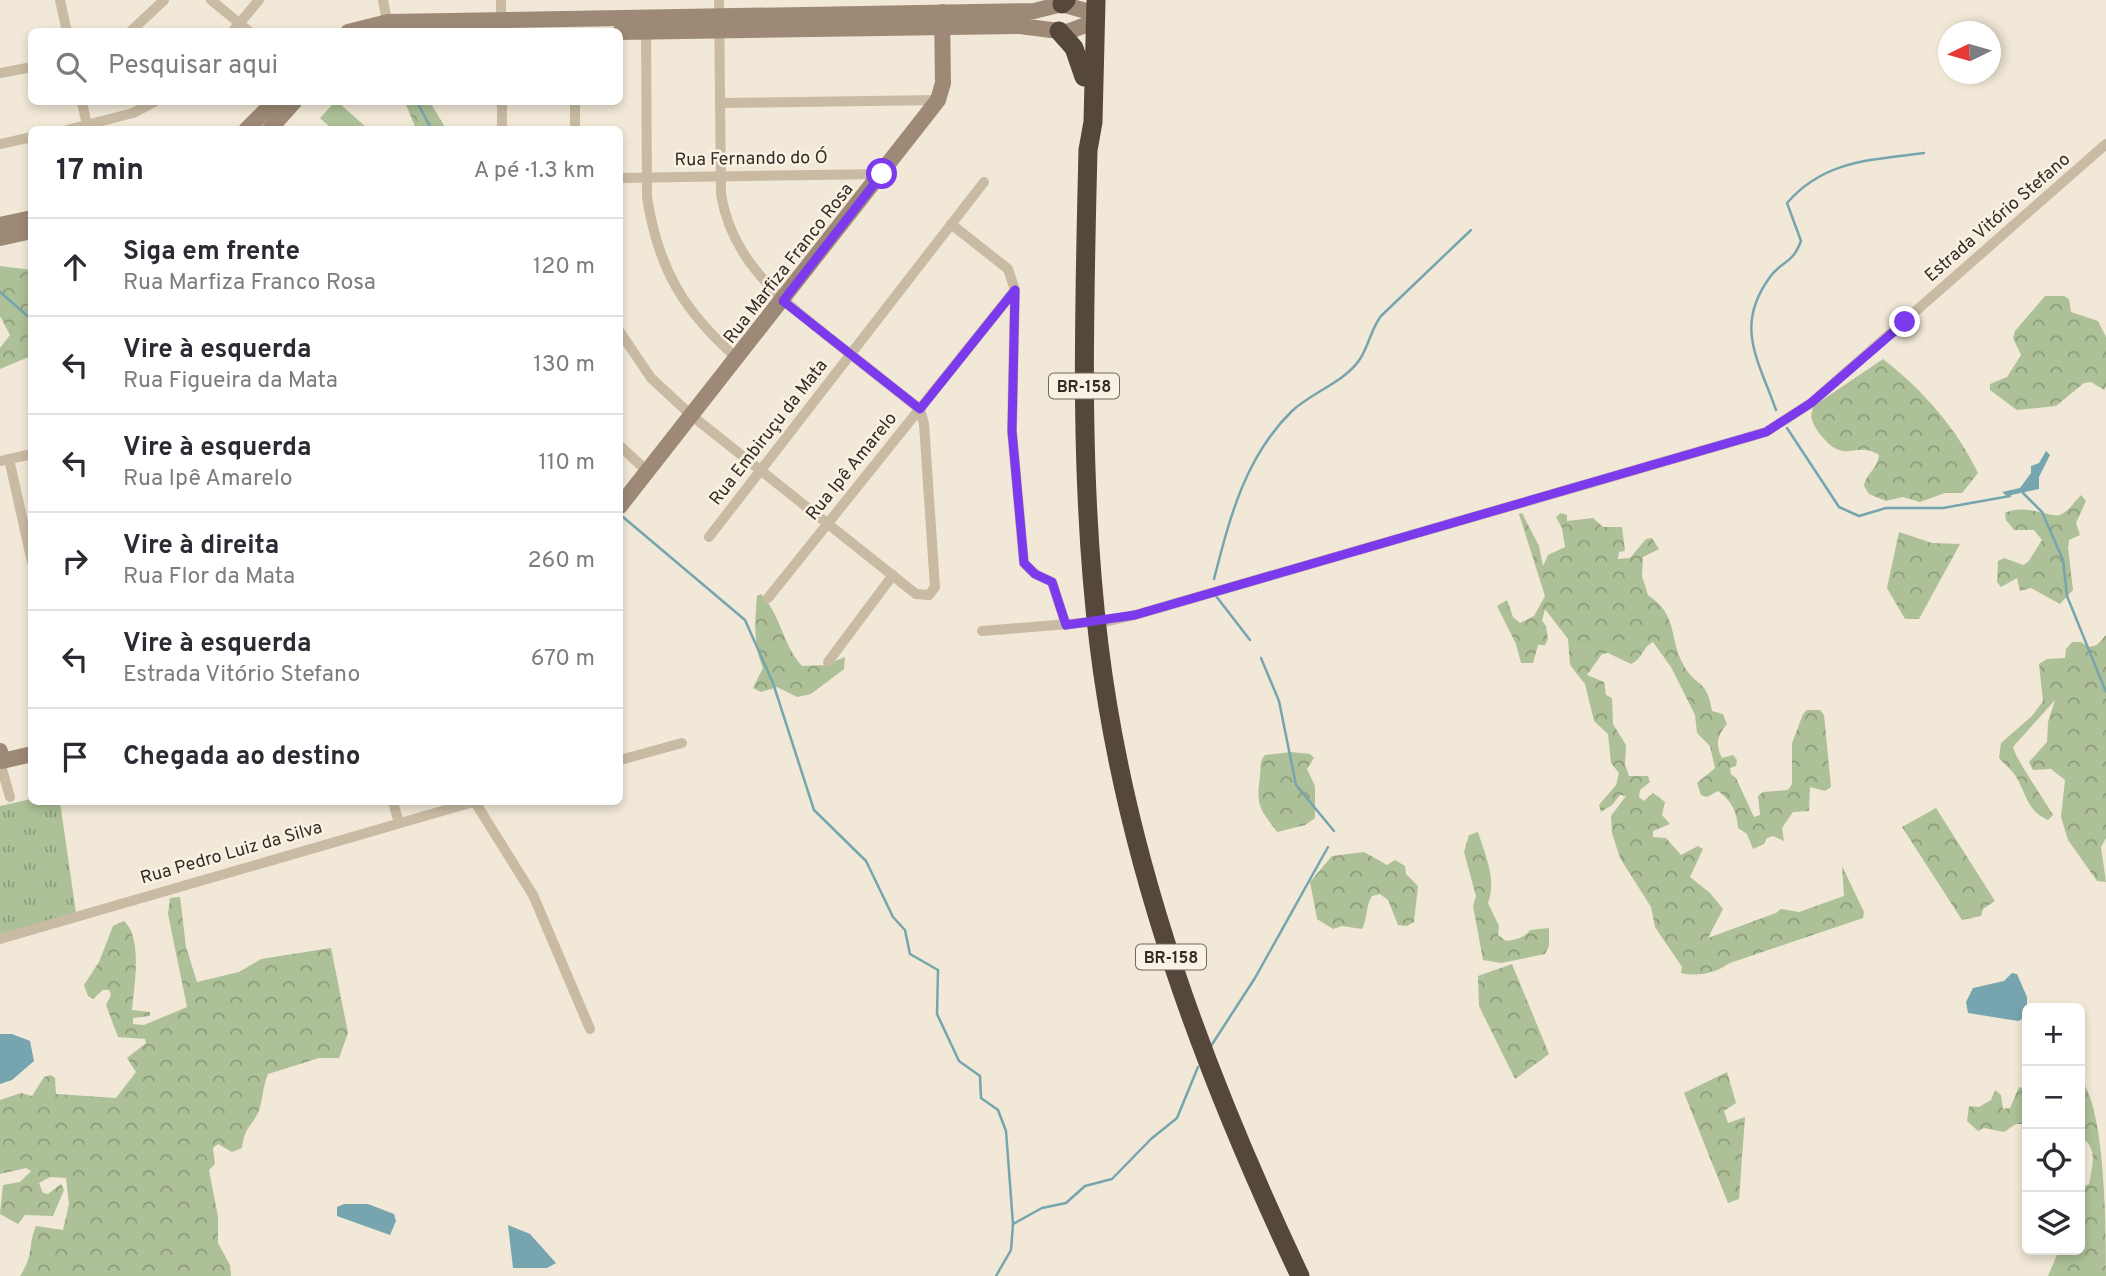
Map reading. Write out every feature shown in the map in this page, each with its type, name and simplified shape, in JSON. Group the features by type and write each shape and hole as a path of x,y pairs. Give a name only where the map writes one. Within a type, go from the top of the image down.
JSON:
{"highway":[{"name":"BR-158","path":"1090,11 1084,77 1084,122 1088,150 1084,396 1097,622 1111,725 1127,798 1178,979 1211,1076 1300,1276"},
{"name":"BR-158","path":"1088,150 1093,122 1090,11"},
{"path":"1059,31 1074,48 1084,77"}],"main road":[{"path":"389,27 646,24 719,16 942,20 1021,12 1064,2 1090,11 1075,30 1059,31 1046,27 1021,12"},
{"name":"Rua Marfiza Franco Rosa","path":"623,502 738,359 938,100 943,83 942,20"},
{"path":"623,31 646,24"},
{"path":"250,126 271,105"},
{"path":"273,126 291,105"},
{"path":"0,225 28,219"},
{"path":"0,238 28,232"},
{"path":"1,758 28,755"}],"street":[{"path":"60,0 66,28"},
{"path":"134,28 164,0"},
{"path":"211,0 236,27 259,0"},
{"path":"383,0 389,27"},
{"path":"501,0 501,26"},
{"path":"623,336 651,378 691,415 916,594 929,596 935,587 924,424 920,409 783,301 755,273 740,252 724,210 721,176 719,16"},
{"path":"646,24 647,177 651,224 666,266 703,328 738,359"},
{"path":"0,73 28,67"},
{"path":"720,103 938,100"},
{"path":"83,105 88,126"},
{"path":"91,126 133,113 148,105"},
{"path":"502,105 502,126"},
{"path":"575,105 575,126"},
{"path":"0,144 28,138"},
{"name":"Estrada Vitório Stefano","path":"1097,622 1135,615 1766,432 1811,403 2106,144"},
{"name":"Rua Fernando do Ó","path":"623,177 882,174"},
{"name":"Rua Embiruçu da Mata","path":"709,537 984,182"},
{"path":"951,224 1008,269 1015,290 1012,431 1024,563 1035,574 1052,582 1066,625"},
{"name":"Rua Ipê Amarelo","path":"768,598 1015,290"},
{"path":"623,449 647,471"},
{"path":"28,455 4,460 28,547"},
{"path":"828,662 893,575"},
{"path":"982,631 1097,622"},
{"path":"623,759 682,743"},
{"path":"1,758 10,797"},
{"path":"394,805 399,823"},
{"name":"Rua Pedro Luiz da Silva","path":"0,939 463,805"},
{"path":"476,805 533,895 590,1028"}],"green space":[{"path":"332,105 341,105 365,126 329,126 320,118"},
{"path":"406,105 432,105 444,126 415,126"},
{"path":"0,266 28,270 28,357 0,369 0,348 10,335 0,316"},
{"path":"2045,296 2064,296 2069,299 2071,312 2098,321 2106,337 2106,386 2104,390 2091,382 2084,383 2056,406 2017,410 1990,390 1990,384 2007,377 2021,355 2013,338 2015,331"},
{"path":"1883,359 1911,383 1960,441 1978,473 1962,493 1945,493 1920,502 1903,497 1886,501 1869,494 1864,486 1877,464 1879,455 1862,450 1842,451 1827,442 1817,430 1812,417 1815,405"},
{"path":"2081,495 2086,501 2076,523 2080,535 2069,540 2068,547 2073,590 2060,604 2031,588 2020,591 2017,578 2001,587 1997,582 1998,561 2004,558 2023,565 2028,562 2042,540 2034,530 2014,530 2006,520 2005,513 2029,510 2060,515"},
{"path":"1522,513 1539,546 1543,566 1548,555 1565,547 1562,528 1556,517 1561,513 1567,515 1567,521 1593,518 1603,527 1622,527 1625,551 1619,552 1618,559 1630,558 1646,539 1652,538 1659,549 1643,557 1642,576 1648,595 1658,603 1669,619 1684,666 1704,688 1712,711 1723,714 1727,724 1719,736 1718,748 1722,758 1733,755 1737,760 1736,766 1730,768 1731,774 1736,778 1754,817 1760,815 1758,796 1763,792 1788,790 1792,784 1792,743 1803,714 1807,710 1820,710 1824,715 1831,787 1825,791 1810,787 1809,811 1793,812 1782,828 1784,841 1773,836 1753,849 1747,834 1738,828 1735,812 1727,799 1718,791 1707,797 1701,795 1697,783 1715,768 1710,746 1697,733 1695,715 1671,667 1653,642 1631,664 1608,653 1602,654 1587,675 1604,682 1606,695 1612,698 1613,724 1626,745 1625,764 1629,776 1648,776 1650,782 1640,790 1639,797 1644,801 1653,793 1665,802 1662,815 1670,824 1653,831 1653,837 1666,838 1681,855 1698,846 1703,849 1690,877 1710,893 1723,909 1708,938 1781,909 1799,912 1844,896 1842,866 1864,912 1863,918 1730,963 1713,972 1694,975 1681,973 1682,967 1655,927 1651,907 1620,858 1612,833 1611,816 1626,796 1620,795 1612,805 1601,812 1599,805 1616,785 1619,773 1611,763 1608,734 1594,721 1585,684 1570,665 1568,639 1545,609 1542,621 1546,626 1548,639 1545,645 1538,645 1533,663 1521,663 1516,644 1497,606 1507,600 1513,617 1520,623 1534,616 1545,596 1519,514"},
{"path":"1899,532 1932,543 1960,544 1919,619 1905,619 1887,588"},
{"path":"761,594 768,602 790,649 802,666 825,665 845,657 844,669 811,694 797,697 777,687 761,692 753,688 763,668 755,632 757,596"},
{"path":"2106,635 2106,838 2101,847 2106,882 2097,881 2068,840 2061,817 2065,780 2051,769 2033,770 2029,762 2047,742 2048,722 2055,700 2013,747 2024,770 2053,815 2048,820 2031,806 2015,775 1999,758 2001,743 2032,716 2043,701 2039,664 2047,659 2065,658 2066,649 2072,642 2081,642 2089,647 2097,645"},
{"path":"1291,752 1310,754 1314,758 1307,769 1315,786 1315,818 1305,825 1277,832 1260,806 1261,763 1265,755"},
{"path":"28,800 28,805 60,805 76,913 0,935 0,806"},
{"path":"1936,808 1995,901 1983,909 1981,916 1962,920 1902,827"},
{"path":"1478,832 1489,867 1491,885 1488,903 1499,926 1498,935 1506,941 1522,937 1530,930 1549,928 1549,946 1545,954 1501,963 1483,960 1473,906 1476,896 1464,852 1469,835"},
{"path":"1364,852 1387,865 1395,860 1405,866 1406,874 1418,886 1414,922 1407,926 1398,925 1388,900 1380,894 1372,896 1362,929 1342,926 1333,929 1317,919 1310,882 1332,856"},
{"path":"180,897 186,947 197,982 239,972 261,959 331,948 348,1033 339,1058 319,1058 268,1074 260,1107 245,1134 242,1148 232,1152 218,1144 213,1148 215,1164 209,1170 218,1217 218,1243 230,1265 231,1276 20,1276 28,1261 36,1226 63,1230 69,1204 66,1178 50,1177 39,1183 43,1193 48,1194 61,1184 64,1190 53,1216 25,1215 18,1224 0,1214 3,1185 20,1182 31,1171 26,1168 0,1174 0,1100 21,1093 32,1096 44,1077 51,1075 55,1078 56,1094 116,1098 136,1072 127,1058 146,1043 145,1039 118,1037 106,1005 111,995 109,990 103,990 93,999 88,996 84,985 99,962 113,926 124,921 134,939 135,950 132,1010 150,1012 150,1016 133,1018 133,1024 144,1025 187,1007 168,914 170,898"},
{"path":"1512,964 1549,1054 1515,1079 1479,1006 1478,976"},
{"path":"1727,1072 1736,1103 1724,1111 1728,1123 1745,1117 1739,1199 1728,1203 1684,1093"},
{"path":"2019,1087 2022,1088 2022,1124 2016,1124 2004,1132 1984,1128 1978,1131 1967,1121 1969,1106 1979,1107 1991,1100 1995,1090 2001,1095 2003,1109 2010,1108"},
{"path":"2085,1087 2095,1115 2100,1142 2105,1202 2106,1276 2048,1276 2057,1255 2085,1255 2085,1186 2089,1184 2093,1158 2086,1141"}],"water":[{"path":"2046,451 2050,455 2039,477 2039,489 2007,496 2002,492 2020,488 2031,473 2031,466 2039,463"},
{"path":"2012,973 2017,974 2027,997 2027,1003 2022,1003 2022,1019 2018,1021 1968,1013 1966,1002 1973,988 2004,981"},
{"path":"0,1034 12,1034 30,1041 34,1061 12,1080 0,1084"},
{"path":"344,1204 368,1204 394,1214 396,1221 390,1235 337,1216 337,1207"},
{"path":"508,1225 530,1234 556,1263 547,1268 513,1268"}],"waterway":[{"path":"419,105 430,126"},
{"path":"1776,410 1757,358 1751,327 1759,295 1774,272 1798,249 1801,241 1787,203 1801,189 1833,170 1850,164 1924,153"},
{"path":"1214,579 1241,489 1262,448 1292,411 1354,367 1381,316 1471,230"},
{"path":"0,292 28,316"},
{"path":"1787,428 1839,507 1859,516 1886,508 1943,508 2010,496"},
{"path":"2023,493 2042,512 2063,560 2067,596 2106,692"},
{"path":"623,517 745,620 773,683 814,810 866,861 893,917 905,930 910,954 938,970 937,1014 959,1061 980,1076 981,1098 998,1110 1006,1131 1013,1224 1011,1250 996,1276"},
{"path":"1216,596 1250,640"},
{"path":"1261,658 1279,701 1296,785 1334,831"},
{"path":"1211,1046 1255,978 1328,847"},
{"path":"1013,1224 1042,1208 1066,1203 1085,1186 1112,1179 1151,1139 1177,1118 1198,1067"}],"route":[{"path":"882,174 783,301 920,409 1015,290 1012,431 1024,563 1035,574 1052,582 1066,625 1135,615 1766,432 1811,403 1905,322"}]}
